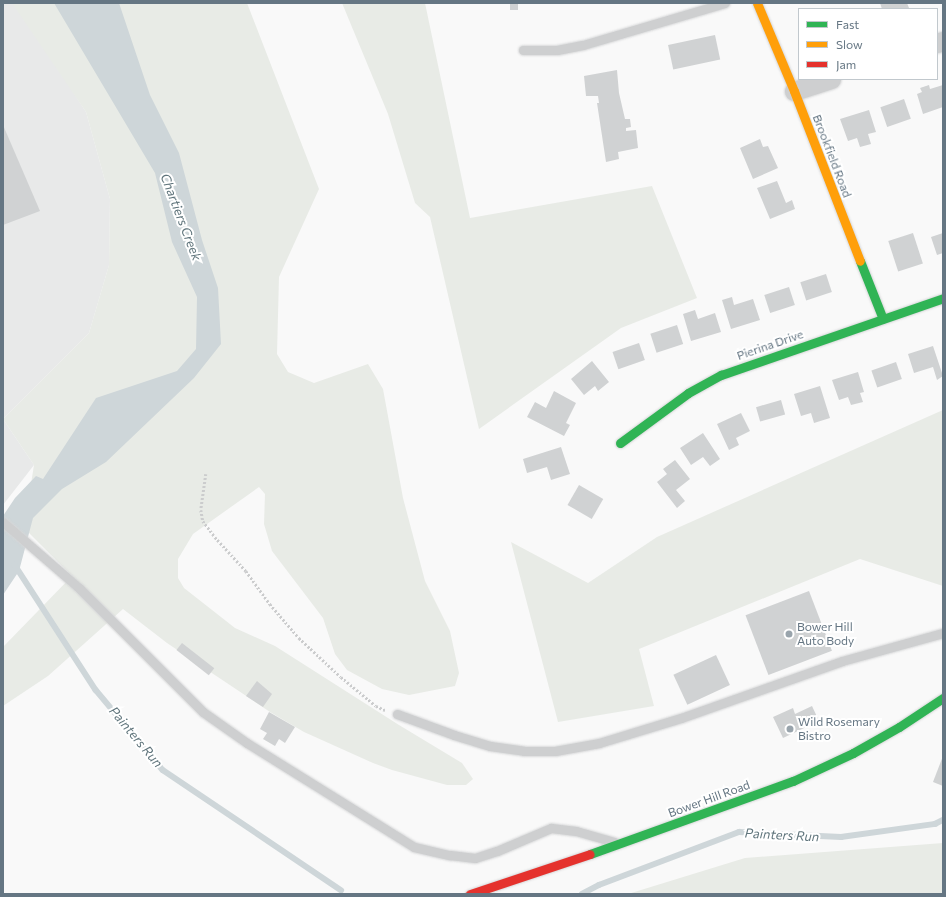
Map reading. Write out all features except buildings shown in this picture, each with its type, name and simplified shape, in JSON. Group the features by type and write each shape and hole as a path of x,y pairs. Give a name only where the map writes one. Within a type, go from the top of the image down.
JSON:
{"street":[{"name":"Brookfield Road","path":"757,3 794,92 883,319"},
{"path":"794,92 828,80"},
{"name":"Pierina Drive","path":"620,443 688,393 721,375 943,298"},
{"name":"Bower Hill Road","path":"470,894 621,844 793,781 853,753 943,698"}],"lane":[{"path":"523,50 557,50 582,45 725,3"},
{"path":"3,522 79,588 203,712 254,747 414,847 450,855 475,858 497,851 551,828 576,831 621,844"},
{"path":"397,714 454,735 490,746 524,751 555,751 599,743 674,721 842,661 943,633"}],"path":[{"path":"206,474 201,510 203,521 215,537 246,571 270,604 299,638 341,677 376,706 397,714"}],"shaded area":[{"path":"3,3 16,3 86,112 110,199 109,265 89,333 3,419"},
{"path":"12,3 247,3 319,189 279,277 277,354 288,372 314,383 368,364 383,389 403,498 425,581 450,631 459,673 455,686 409,695 382,689 347,670 335,654 323,618 272,551 264,524 265,494 259,487 193,534 178,559 178,578 184,588 235,628 275,646 399,725 462,763 473,779 466,785 447,785 392,770 304,732 270,712 167,643 123,609 48,676 3,706 3,647 72,576 24,528 34,465 3,419 89,333 109,265 110,199 86,112"},
{"path":"342,3 425,3 470,218 652,186 697,298 621,328 479,429 430,217 415,203 388,114"},
{"path":"943,410 943,586 860,559 639,649 654,706 558,722 511,542 588,583 657,537"},
{"path":"3,419 34,465 3,505"},
{"path":"943,843 943,894 628,894 745,858"}],"water":[{"name":"Chartiers Creek","path":"54,3 119,3 150,95 179,153 202,240 218,288 221,344 194,378 106,462 62,489 33,518 19,571 3,595 3,516 15,498 36,476 43,479 96,398 177,371 196,349 197,297 172,242 155,173"}],"waterway":[{"name":"Painters Run","path":"15,565 96,690 163,770 341,890"},
{"name":"Painters Run","path":"582,894 599,885 739,832 841,837 935,824 943,820"}],"traffic: fast":[{"path":"860,261 883,319"},
{"path":"620,443 688,393 721,375 943,298"},
{"path":"590,854 793,781 853,753 899,727 943,698"}],"traffic: slow":[{"path":"757,3 794,91 860,261"}],"traffic: jam":[{"path":"470,894 590,854"}],"place":[{"name":"Bower Hill Auto Body","path":"789,634"},
{"name":"Wild Rosemary Bistro","path":"790,729"}]}
